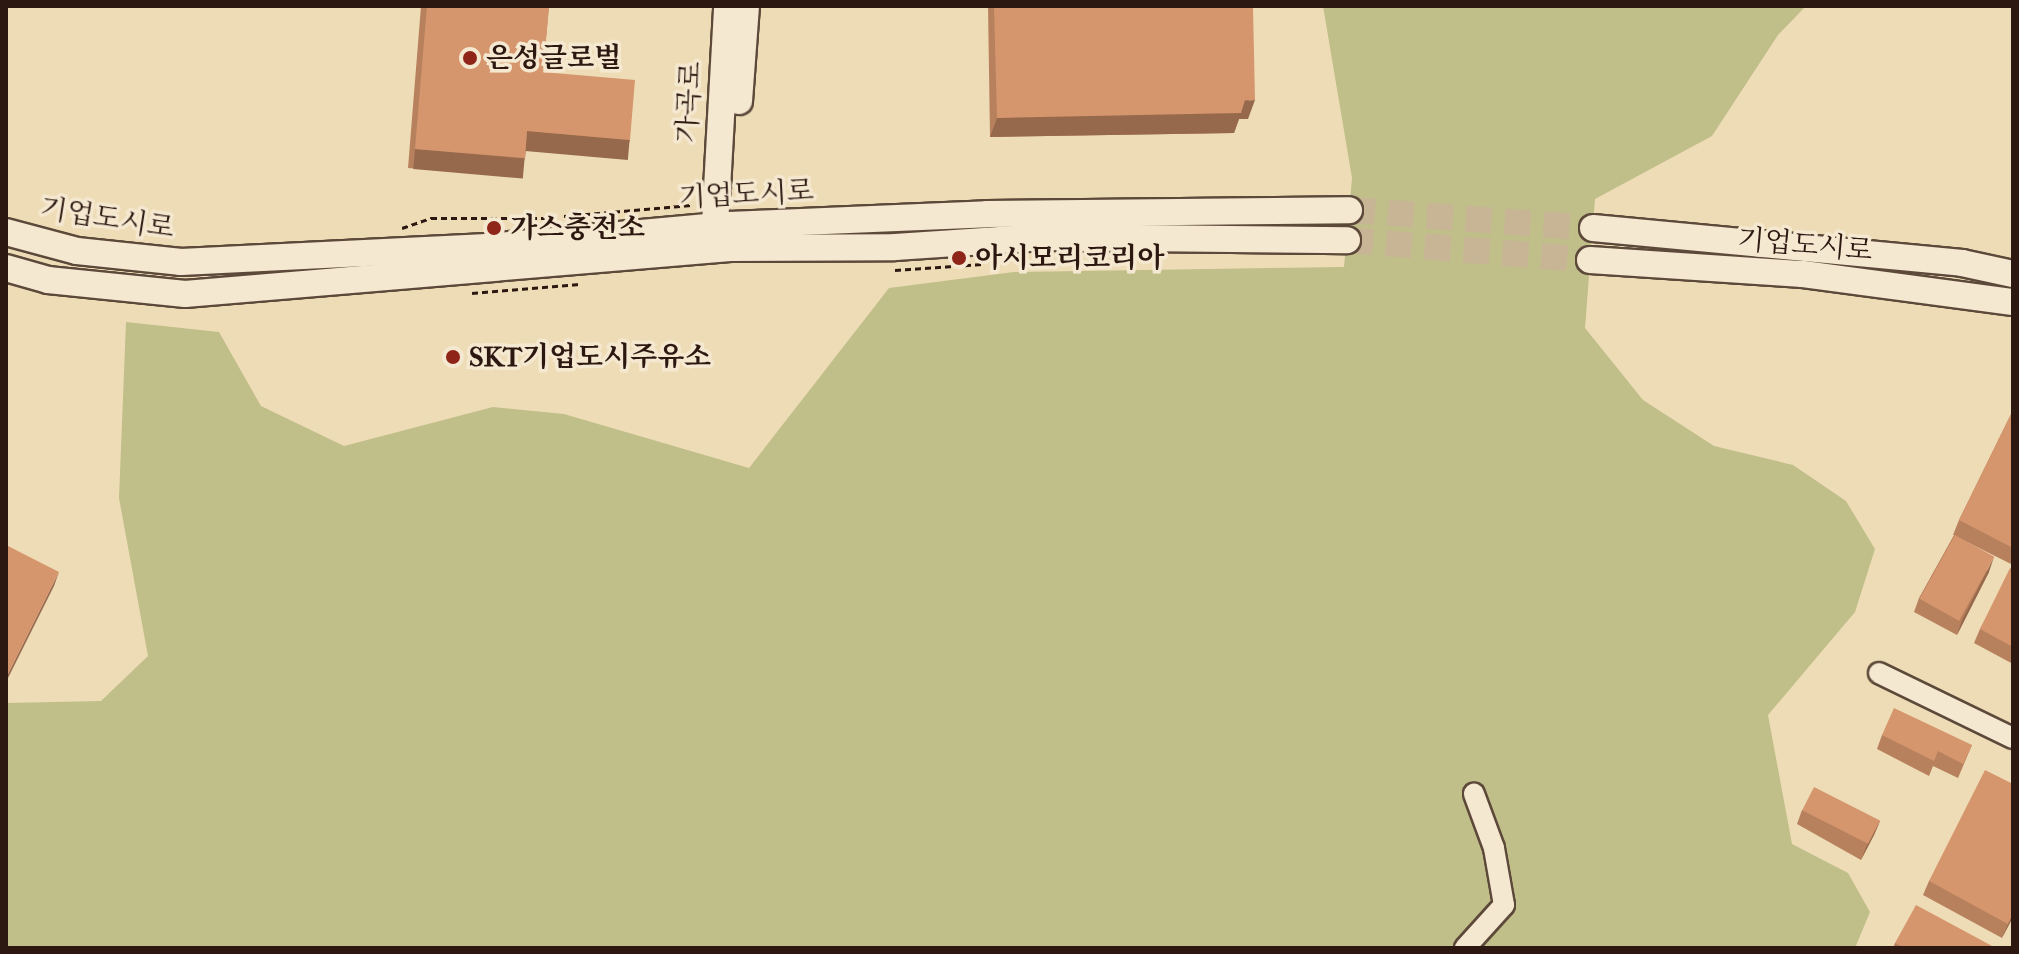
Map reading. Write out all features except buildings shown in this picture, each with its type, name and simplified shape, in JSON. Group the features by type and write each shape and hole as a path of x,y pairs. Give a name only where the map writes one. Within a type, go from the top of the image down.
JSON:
{"street":[{"name":"가곡로","path":"722,237 727,6"},
{"name":"가곡로","path":"722,237 746,6"},
{"name":"기업도시로","path":"6,232 77,251 181,262 722,237 987,214 1349,210"},
{"name":"기업도시로","path":"1593,228 1962,263 2013,274"},
{"name":"기업도시로","path":"6,268 48,280 185,294 391,281 722,237 895,247 1045,237 1347,240"},
{"name":"기업도시로","path":"1590,260 1803,274 2013,302"},
{"path":"1879,673 2013,738"},
{"path":"1465,948 1504,905 1494,848 1474,794"}],"path":[{"path":"561,217 692,205"},
{"path":"395,230 431,218 550,218"}],"shaded area":[{"path":"1323,6 1806,6 1778,35 1712,136 1595,199 1585,328 1643,400 1714,446 1793,465 1846,501 1875,549 1855,612 1768,715 1792,844 1848,873 1870,912 1855,948 6,948 6,703 101,701 148,656 119,498 126,322 219,332 261,406 344,446 493,407 564,414 749,468 889,288 1014,272 1344,267 1352,178"}],"tunnel":[{"path":"1349,210 1593,228"},
{"path":"1347,240 1590,260"}],"place":[{"name":"은성글로벌","path":"470,58"},
{"name":"가스충전소","path":"494,228"},
{"name":"아시모리코리아","path":"959,258"},
{"name":"SKT기업도시주유소","path":"453,357"}]}
